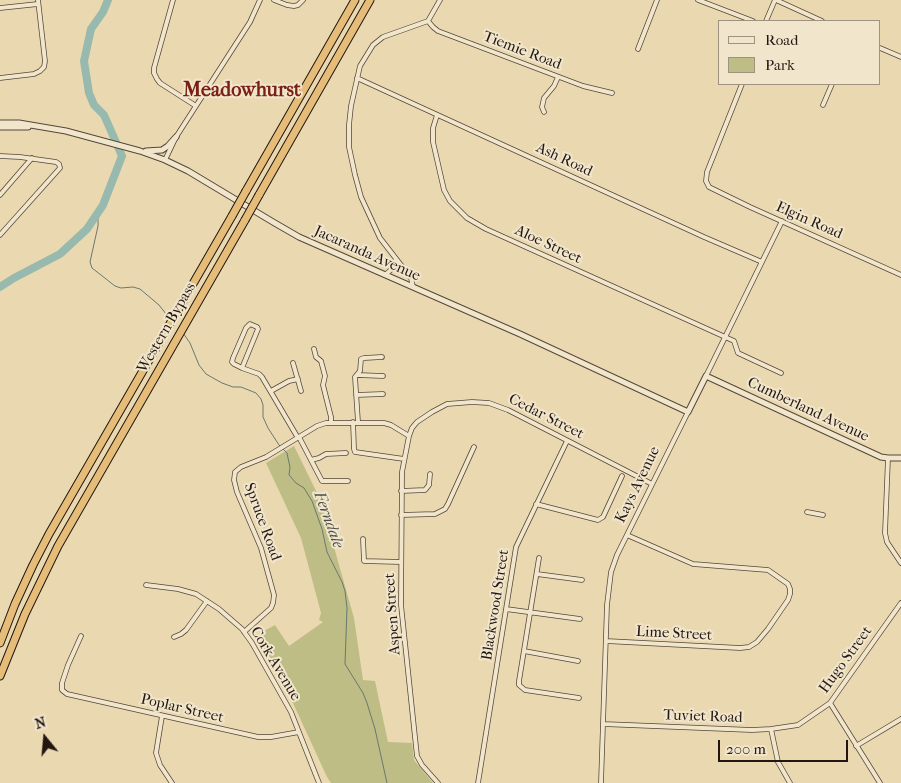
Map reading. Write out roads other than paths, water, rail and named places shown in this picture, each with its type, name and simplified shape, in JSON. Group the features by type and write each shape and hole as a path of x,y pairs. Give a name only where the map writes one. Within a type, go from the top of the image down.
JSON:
{"highway":[{"name":"Western Bypass","path":"0,643 15,604 49,534 355,0"},
{"name":"Western Bypass","path":"0,676 25,614 74,516 190,317 370,0"},
{"path":"0,630 15,604"}],"street":[{"path":"173,0 154,73 160,82 196,106"},
{"path":"165,160 176,138 250,22 260,0"},
{"path":"274,0 290,6 298,5 303,0"},
{"path":"413,287 412,279 383,243 361,197 349,147 348,133 357,78 365,56 375,42 383,37 428,21 440,0"},
{"path":"638,49 658,0"},
{"path":"698,0 750,20"},
{"path":"766,20 775,0 820,20"},
{"path":"0,8 38,2 45,61 43,69 38,73 0,78"},
{"name":"Tiemie Road","path":"428,21 438,31 558,77 612,93"},
{"path":"881,48 901,58"},
{"path":"544,112 542,107 544,98 554,86 558,77"},
{"name":"Ash Road","path":"357,78 762,262"},
{"name":"Elgin Road","path":"742,85 707,172 706,178 709,187 901,275"},
{"path":"823,104 832,85"},
{"name":"Aloe Street","path":"437,115 433,142 444,190 450,202 467,218 486,229 725,337"},
{"name":"Jacaranda Avenue","path":"0,123 20,123 66,132 140,151 165,160 188,171 289,232 520,334 688,412"},
{"name":"Jacaranda Avenue","path":"0,127 36,127"},
{"path":"140,151 162,150 176,138"},
{"path":"0,156 56,162 60,168 0,235"},
{"path":"0,194 32,158"},
{"name":"Kays Avenue","path":"601,783 608,597 610,580 617,555 782,221"},
{"path":"384,275 393,268 396,259"},
{"path":"242,368 258,329 250,324 246,328 232,362 242,368 259,374 262,377 322,481 348,481"},
{"path":"725,337 735,343 738,353 781,373"},
{"path":"314,349 316,356 321,361 325,376 323,385 331,422"},
{"path":"382,357 361,359 360,372 355,377 354,449 355,452 404,458"},
{"path":"293,363 301,391"},
{"path":"358,375 383,376"},
{"name":"Cumberland Avenue","path":"706,376 876,455 888,458 901,458"},
{"path":"271,391 289,381 298,379"},
{"path":"356,395 382,394"},
{"name":"Cedar Street","path":"409,436 417,422 443,406 455,403 482,402 501,406 652,484"},
{"path":"298,438 317,426 331,422 384,423 409,436"},
{"name":"Aspen Street","path":"409,436 404,458 401,491 402,620 416,753 420,762 438,783"},
{"name":"Spruce Road","path":"244,632 271,608 274,595 262,548 240,499 234,474 239,468 276,452 298,438"},
{"name":"Blackwood Street","path":"478,783 516,547 567,441"},
{"path":"401,515 435,514 445,510 474,447"},
{"path":"311,460 326,454 346,453"},
{"path":"888,458 885,533 889,545 901,563"},
{"path":"401,491 425,490 429,485 430,474"},
{"path":"536,504 598,520 603,517 622,476"},
{"path":"807,512 823,515"},
{"name":"Lime Street","path":"606,641 740,648 753,645 768,629 790,597 790,589 786,582 770,572 693,564 627,535"},
{"path":"363,539 364,561 401,562"},
{"path":"539,558 519,680 521,687 525,690 578,698"},
{"path":"537,574 582,580"},
{"name":"Cork Avenue","path":"146,585 165,586 196,594 226,614 244,632 288,706 320,783"},
{"path":"174,637 183,633 207,601"},
{"name":"Hugo Street","path":"801,723 830,703 901,603"},
{"path":"506,609 580,619"},
{"path":"895,611 901,616"},
{"name":"Poplar Street","path":"81,636 62,683 62,690 67,694 258,737 271,737 299,732"},
{"path":"524,650 578,661"},
{"path":"830,703 880,783"},
{"path":"162,716 156,753 160,765 172,783"},
{"path":"856,746 901,718"},
{"name":"Tuviet Road","path":"603,724 740,730 771,729 801,723"},
{"path":"771,729 778,762 790,783"}],"waterway":[{"path":"0,287 60,254 87,229 103,205 122,156 104,115 94,105 89,93 84,61 91,29 103,12 108,0"},
{"name":"Ferndale","path":"98,212 98,226 90,262 92,268 115,286 140,289 159,305 170,319"},
{"name":"Ferndale","path":"183,333 190,343 199,365 206,374 222,383 233,387 241,387 256,393 261,399 263,417 268,428 279,445 287,453 290,467 289,475 304,488 312,501 322,529 327,552 345,591 347,608 345,664 367,703 387,783"}],"district":[{"name":"Meadowhurst","path":"242,91"}]}
